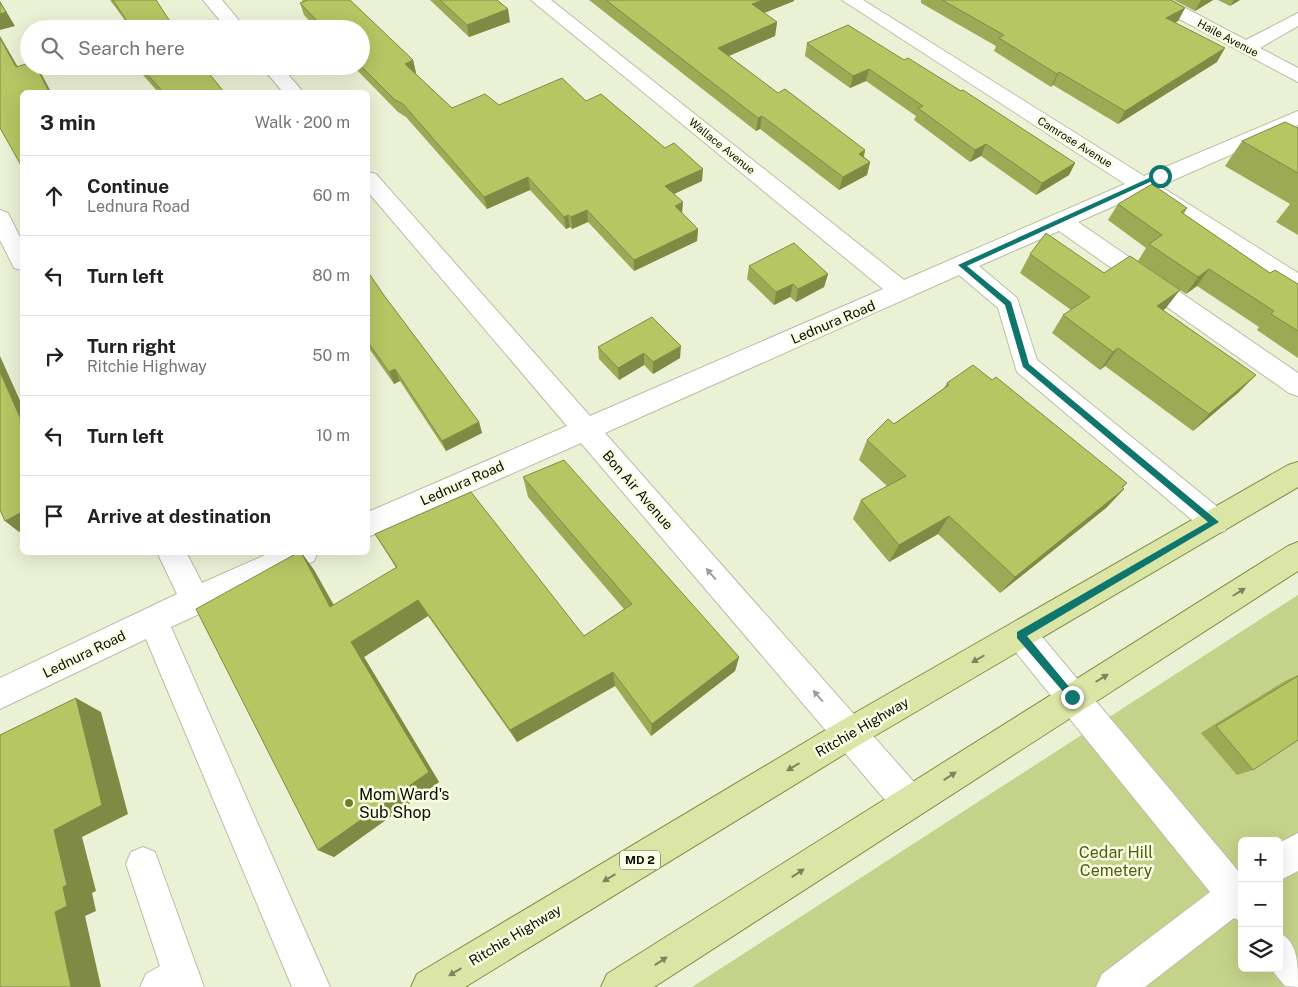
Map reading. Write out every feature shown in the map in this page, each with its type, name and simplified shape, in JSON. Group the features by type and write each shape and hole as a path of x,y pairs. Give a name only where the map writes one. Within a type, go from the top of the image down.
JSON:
{"main road":[{"name":"Ritchie Highway","path":"430,987 850,733 1298,473"},
{"path":"620,987 1072,697 1298,555"}],"street":[{"path":"212,0 229,20"},
{"name":"Wallace Avenue","path":"540,0 903,292"},
{"name":"Camrose Avenue","path":"851,0 1298,284"},
{"name":"Haile Avenue","path":"1157,0 1298,76"},
{"path":"1246,48 1298,18"},
{"path":"278,75 291,90"},
{"name":"Lednura Road","path":"370,524 903,292 1141,184 1298,117"},
{"name":"Bon Air Avenue","path":"370,181 909,802"},
{"path":"0,218 20,258"},
{"path":"1061,220 1298,386"},
{"path":"962,265 1009,304 1026,365 1214,522"},
{"path":"172,555 195,600"},
{"name":"Lednura Road","path":"0,694 195,600 297,555"},
{"path":"153,620 311,987"},
{"path":"1021,635 1238,896"},
{"path":"1283,861 1298,850"},
{"path":"144,864 175,983"},
{"path":"1115,987 1238,898"},
{"path":"1283,955 1298,973"}],"green space":[{"name":"Cedar Hill Cemetery","path":"1298,595 1298,987 692,987"}],"building":[{"path":"113,0 156,0 169,20 126,20"},
{"path":"308,0 350,0 413,60 405,64 452,108 485,94 499,105 562,78 586,101 601,94 665,148 674,143 703,169 665,186 683,202 675,206 698,229 634,260 587,210 571,217 568,215 564,217 528,177 484,197 403,104 395,100 370,75 370,20 316,20 300,3"},
{"path":"440,0 497,0 508,9 467,25"},
{"path":"606,0 763,0 752,4 777,22 718,48 778,93 785,89 865,150 859,154 870,162 843,177 762,116 758,118"},
{"path":"942,0 1171,0 1185,8 1166,18 1225,48 1125,111 1059,72 1057,74 999,38 1004,35"},
{"path":"0,2 6,12 0,14"},
{"path":"848,25 904,60 908,58 961,91 963,90 1075,163 1042,183 986,144 975,150 918,108 923,106 869,69 853,76 807,43"},
{"path":"0,38 16,67 20,66 20,75 40,75 48,90 20,90 20,163 0,128"},
{"path":"148,75 210,75 222,90 161,90"},
{"path":"1285,122 1298,128 1298,173 1242,141"},
{"path":"1152,184 1187,208 1181,212 1270,273 1275,270 1298,284 1298,331 1271,314 1274,311 1209,269 1198,277 1149,244 1162,235 1118,204"},
{"path":"1046,233 1104,273 1130,256 1180,290 1157,306 1256,375 1209,414 1118,348 1113,352 1063,315 1090,297 1030,254"},
{"path":"794,243 828,274 798,289 793,284 776,292 749,266"},
{"path":"370,275 479,422 442,441 395,369 389,372 370,345"},
{"path":"652,317 681,346 653,362 644,353 618,368 598,347"},
{"path":"973,365 992,380 996,377 1127,483 1122,487 1124,489 1015,577 949,516 899,545 861,500 906,476 867,440 888,419 894,424 949,385 947,383"},
{"path":"0,372 20,417 20,513 5,521 0,510"},
{"path":"564,460 739,657 652,724 613,672 510,730 418,600 351,642 429,772 318,850 196,609 294,555 303,555 330,607 397,567 375,534 471,492 584,636 632,604 523,477"},
{"path":"1298,676 1298,740 1253,770 1216,726"},
{"path":"76,698 102,805 54,830 67,885 63,887 67,906 55,912 71,987 0,987 0,735"}],"place":[{"name":"Mom Ward's Sub Shop","path":"349,803"}],"route":[{"path":"1072,697 1021,635 1214,522 1026,365 1009,304 962,265 1160,176"}]}
